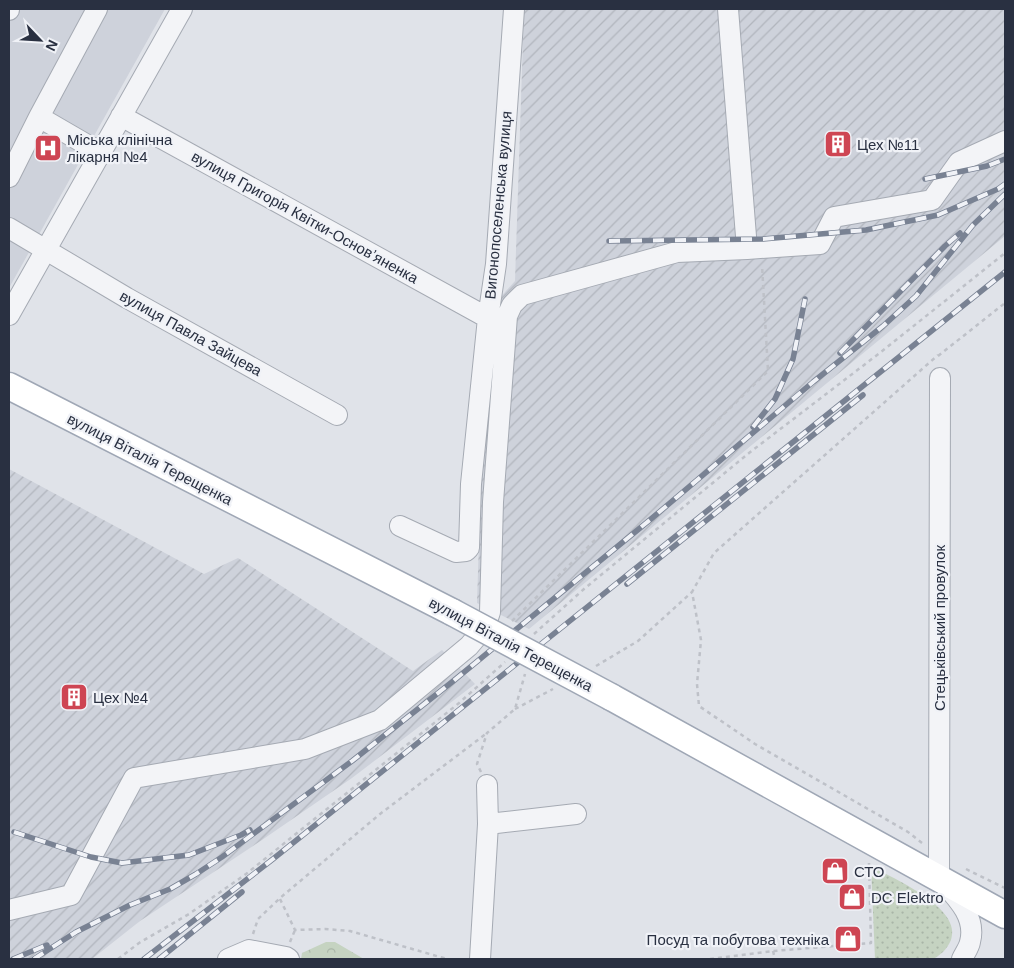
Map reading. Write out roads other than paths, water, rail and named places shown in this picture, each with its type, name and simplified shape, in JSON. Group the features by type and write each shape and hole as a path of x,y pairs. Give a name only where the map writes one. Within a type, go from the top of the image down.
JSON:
{"main road":[{"name":"вулиця Віталія Терещенка","path":"9,386 452,612 611,697 939,867 1005,915"}],"street":[{"path":"9,177 97,9"},
{"path":"9,315 182,9"},
{"name":"Вигонопоселенська вулиця","path":"400,526 456,552 466,551 469,548 471,484 488,318 496,264 514,9"},
{"path":"728,9 754,249"},
{"name":"вулиця Григорія Квітки-Основʼяненка","path":"122,116 488,318"},
{"path":"39,117 101,152"},
{"path":"9,910 72,895 134,778 305,748 380,720 469,646 485,626 490,612 493,502 507,316 512,305 522,295 677,252 820,244 834,217 932,200 959,162 1005,141"},
{"name":"вулиця Павла Зайцева","path":"9,228 127,298 337,414"},
{"name":"Стецьківський провулок","path":"939,867 940,378"},
{"path":"480,959 488,824 487,785"},
{"path":"488,824 576,814"},
{"path":"939,867 971,922 970,942 962,959"},
{"path":"228,959 249,950 290,959"}],"railway":[{"path":"925,179 987,166 1005,159"},
{"path":"609,241 763,239 866,230 938,215 998,189 1005,184"},
{"path":"34,959 76,932 130,905 170,889 196,874 352,761 452,682 651,519 813,382 883,326 916,296 973,225 1005,194"},
{"path":"840,353 960,233"},
{"path":"144,959 273,859 1005,272"},
{"path":"753,427 775,399 793,359 805,299"},
{"path":"627,584 863,395"},
{"path":"14,832 91,857 122,863 189,855 250,830"},
{"path":"159,959 242,892"},
{"path":"13,959 47,945"}],"place":[{"name":"Цех №11","path":"838,144"},
{"name":"Міська клінічна лікарня №4","path":"48,148"},
{"name":"Цех №4","path":"74,697"},
{"name":"СТО","path":"835,871"},
{"name":"DC Elektro","path":"852,897"},
{"name":"Посуд та побутова техніка","path":"848,939"}]}
